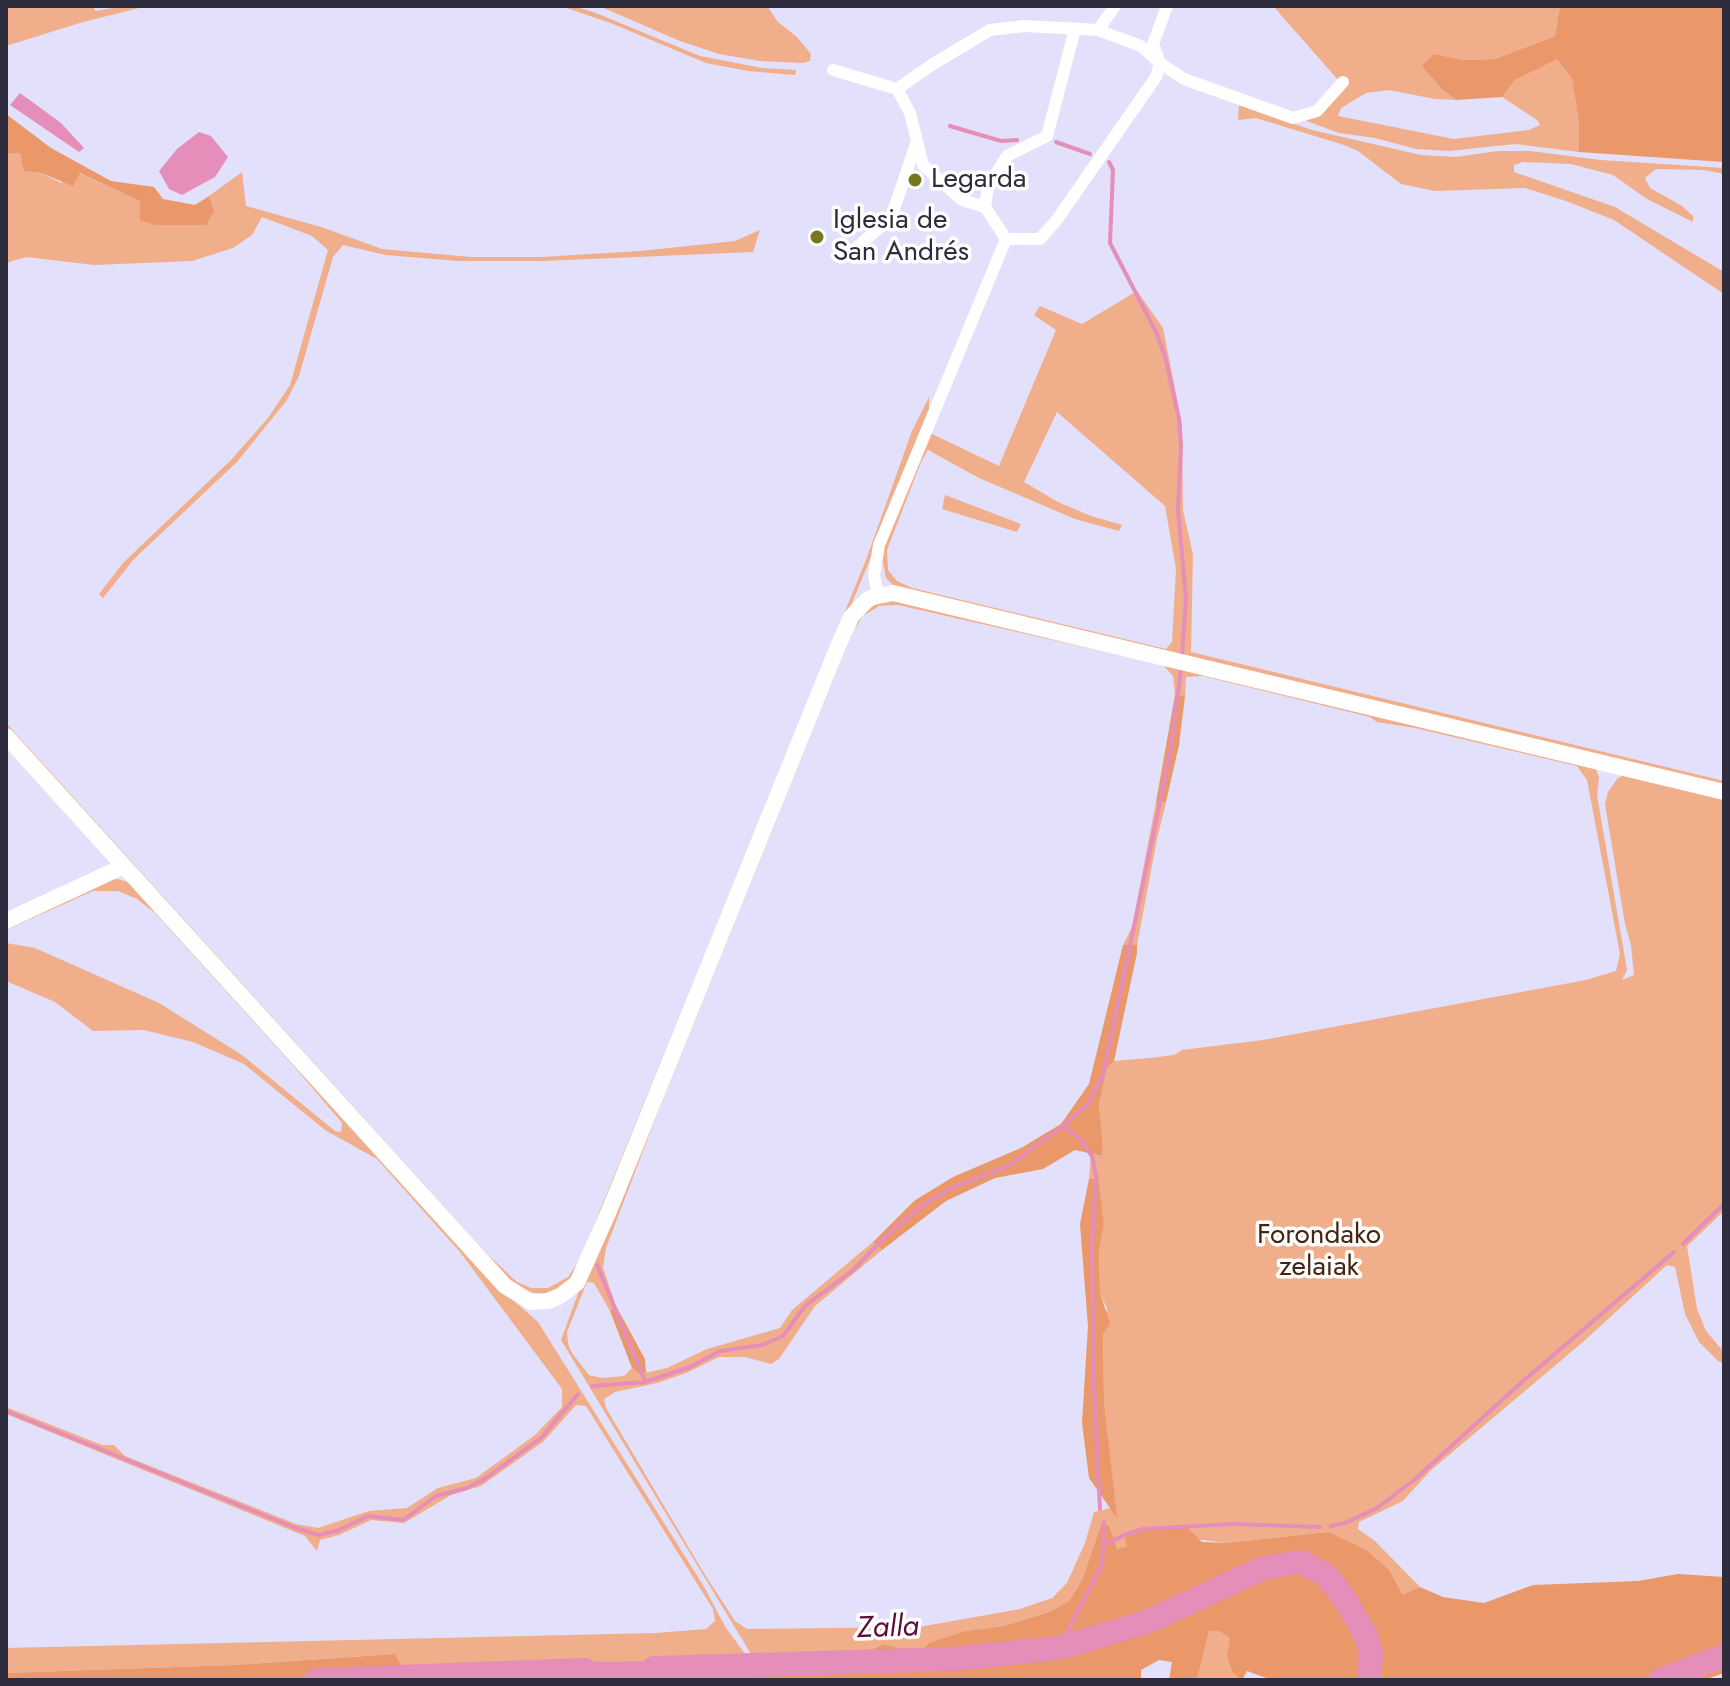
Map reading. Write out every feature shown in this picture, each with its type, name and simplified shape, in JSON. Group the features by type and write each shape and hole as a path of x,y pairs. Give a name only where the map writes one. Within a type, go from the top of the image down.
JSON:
{"street":[{"path":"1098,30 1115,6"},
{"path":"1006,239 1040,239 1056,221 1156,77 1160,63 1153,44 1167,6"},
{"path":"897,89 990,30 1025,26 1098,30 1141,46 1184,79 1293,118 1317,111 1343,82"},
{"path":"985,207 988,187 1007,156 1047,136 1075,29"},
{"path":"833,70 897,89 910,113 923,165 962,200 985,207 1006,239"},
{"path":"857,247 891,218 916,144"},
{"path":"878,595 874,575 879,545 1006,239"},
{"path":"6,736 505,1286 531,1302 548,1301 577,1283 839,644 851,617 861,605 878,595 893,593 1724,792"},
{"path":"6,921 124,866"}],"green space":[{"path":"6,6 92,6 96,11 147,6 6,46"},
{"path":"561,6 574,6 596,13 700,56 762,68 796,70 795,75 706,63"},
{"path":"599,6 767,6 778,22 797,37 811,54 810,61 760,61 719,54 680,41"},
{"path":"1273,6 1560,6 1555,36 1495,59 1463,60 1433,54 1443,90 1456,100 1389,90 1366,93 1341,108 1338,116 1454,139 1529,130 1540,125 1537,120 1502,97 1515,80 1557,58 1572,77 1579,123 1579,152 1515,144 1449,151 1416,149 1375,138 1339,133 1304,120 1339,81"},
{"path":"1239,105 1312,130 1421,155 1456,157 1498,151 1530,151 1601,160 1724,168 1724,174 1704,170 1656,169 1645,178 1650,188 1693,216 1693,222 1647,199 1613,175 1571,164 1523,162 1514,165 1514,172 1615,207 1724,272 1724,294 1614,220 1566,201 1525,188 1435,191 1401,184 1358,151 1344,145 1256,118 1238,120"},
{"path":"20,153 25,171 41,173 61,183 79,173 141,201 140,220 214,211 209,196 242,172 246,206 321,227 382,249 471,257 542,257 735,241 760,230 753,252 543,261 458,261 386,255 343,245 333,257 299,376 287,400 237,462 134,559 103,598 99,594 124,562 230,461 268,418 290,385 328,250 312,236 262,217 252,235 233,248 192,261 94,265 26,257 9,262 6,266 6,154"},
{"path":"1137,291 1163,328 1182,424 1183,510 1193,555 1191,652 1724,781 1724,786 894,586 886,578 881,553 927,437 932,434 999,466 1056,330 1034,315 1040,306 1082,324","holes":["1057,412 1165,506 1176,569 1172,642 1166,649 912,588 897,581 888,570 887,550 928,450 979,478 1075,519 1119,531 1122,525 1058,502 1024,482"]},
{"path":"929,397 929,409 922,429 871,557 573,1279 553,1292 540,1294 524,1291 506,1281 6,730 6,723 486,1253 517,1282 531,1288 548,1288 568,1277 580,1259 866,560 912,431"},
{"path":"945,495 1021,524 1017,532 942,509"},
{"name":"Forondako zelaiak","path":"884,600 902,600 1596,769 1599,778 1597,795 1627,970 1622,980 1634,975 1605,804 1608,792 1617,779 1626,773 1724,796 1724,1211 1687,1246 1697,1309 1706,1331 1724,1352 1724,1363 1699,1342 1685,1314 1675,1267 1667,1265 1583,1342 1430,1471 1403,1501 1359,1522 1358,1529 1375,1541 1420,1587 1403,1596 1389,1570 1328,1532 1225,1543 1131,1530 1127,1546 1117,1549 1109,1525 1101,1525 1082,1580 1069,1601 1049,1612 1004,1626 966,1631 921,1653 883,1644 862,1656 754,1659 561,1340 854,623 870,606","holes":["898,605 1163,665 1173,676 1175,695 1185,696 1186,677 1203,676 1370,717 1377,722 1577,766 1587,780 1620,954 1616,971 1586,980 1263,1040 1182,1050 1174,1055 1114,1061 1107,1068 1099,1105 1102,1156 1091,1154 1089,1179 1097,1178 1104,1224 1099,1252 1100,1294 1107,1308 1103,1334 1104,1402 1115,1507 1094,1512 1085,1543 1067,1583 1052,1598 1020,1609 919,1627 747,1629 735,1621 702,1570 606,1408 604,1399 615,1392 686,1373 719,1357 745,1357 771,1364 779,1359 815,1306 882,1250 873,1242 792,1310 780,1328 707,1349 667,1368 640,1374 632,1368 624,1376 602,1378 589,1375 572,1353 567,1332 587,1282 594,1283 610,1311 616,1306 603,1268 606,1248 659,1109 853,631 863,616 879,606"]},
{"path":"1156,802 1166,802 1137,945 1123,945 1132,927"},
{"path":"107,880 132,883 486,1276 538,1322 703,1585 726,1628 749,1659 568,1664 530,1660 500,1671 403,1673 395,1654 234,1665 6,1673 6,1648 656,1633 706,1629 715,1621 713,1609 586,1406 576,1405 544,1441 481,1486 451,1495 404,1523 371,1520 320,1540 317,1551 305,1536 6,1414 6,1407 102,1445 114,1445 125,1456 296,1524 318,1528 369,1511 407,1508 438,1488 476,1478 535,1435 562,1407 562,1389 460,1252 377,1159 325,1130 244,1064 193,1042 144,1030 93,1031 55,1002 6,981 6,943 35,948 159,1003 242,1055 335,1131 341,1132 342,1123 293,1065 155,913 137,899 118,891 93,891 6,930 6,926"},
{"path":"1209,1631 1219,1631 1230,1638 1233,1673 1242,1680 1197,1680"}],"shaded area":[{"path":"1560,6 1724,6 1724,162 1579,152 1579,123 1572,78 1557,59 1515,80 1502,97 1456,100 1422,66 1434,54 1463,60 1495,59 1555,36"},
{"path":"20,93 61,123 84,148 79,152 10,105"},
{"path":"6,114 51,148 111,181 154,187 163,199 195,205 209,196 214,211 206,225 155,225 140,220 140,201 80,173 73,186 41,173 24,171 20,153 6,154"},
{"path":"199,132 211,136 228,157 215,177 182,195 169,189 159,171 177,149"},
{"path":"1175,695 1185,696 1179,745 1166,802 1156,802"},
{"path":"1123,945 1137,945 1137,953 1114,1061 1107,1068 1099,1105 1102,1156 1075,1150 1043,1169 995,1178 946,1201 882,1250 873,1242 914,1201 953,1177 1021,1148 1061,1124 1089,1084"},
{"path":"1098,1178 1104,1224 1099,1252 1100,1293 1110,1323 1103,1334 1104,1402 1117,1518 1089,1478 1082,1423 1088,1326 1080,1224 1089,1179"},
{"path":"616,1306 645,1359 646,1373 640,1374 632,1368 610,1311"},
{"path":"1101,1525 1109,1525 1117,1549 1127,1546 1125,1539 1131,1530 1188,1528 1202,1542 1225,1543 1328,1532 1366,1550 1389,1570 1403,1595 1420,1587 1443,1597 1484,1603 1533,1585 1638,1581 1678,1574 1724,1577 1724,1673 1704,1680 1272,1680 1247,1671 1242,1680 1233,1673 1227,1656 1230,1638 1219,1631 1209,1631 1197,1680 1169,1680 1172,1662 1159,1660 1141,1670 1141,1680 591,1680 685,1678 685,1661 861,1656 883,1644 921,1653 929,1643 966,1631 1004,1626 1049,1612 1069,1601 1082,1580"},
{"path":"395,1654 409,1680 6,1680 6,1673 234,1665"},
{"path":"530,1660 556,1662 556,1672 551,1680 503,1680 500,1671"},
{"path":"685,1661 686,1678 551,1680 556,1672 556,1662"},
{"path":"500,1671 503,1680 409,1680 403,1673"}],"waterway":[{"path":"950,126 1001,141 1017,140"},
{"path":"1056,142 1090,154"},
{"path":"1109,162 1113,170 1110,243 1156,332 1165,356 1179,419 1178,509 1186,599 1182,654"},
{"path":"1100,1509 1094,1389 1092,1242 1096,1176 1092,1156 1080,1139 1063,1126 1088,1104 1103,1075 1170,754 1181,670"},
{"path":"592,1386 645,1382 690,1367 720,1351 762,1345 783,1336 805,1306 852,1271 885,1237 924,1204 954,1187 1010,1165 1063,1126"},
{"path":"1683,1244 1724,1204"},
{"path":"1331,1526 1377,1508 1414,1480 1522,1382 1674,1252"},
{"path":"597,1265 645,1381"},
{"path":"6,1411 319,1535 339,1530 368,1516 403,1520 436,1496 467,1488 486,1478 542,1437 578,1394"},
{"path":"1059,1648 1102,1565 1104,1522"},
{"path":"1103,1546 1143,1529 1232,1524 1320,1527"},
{"name":"Zalla","path":"654,1668 952,1659 1059,1648 1147,1622 1263,1568 1301,1562 1326,1575 1344,1598 1366,1636 1371,1653 1369,1680"},
{"name":"Zalla","path":"1660,1680 1724,1656"},
{"name":"Zalla","path":"316,1680 585,1670"}],"place":[{"name":"Legarda","path":"915,180"},
{"name":"Iglesia de San Andrés","path":"817,237"}]}
